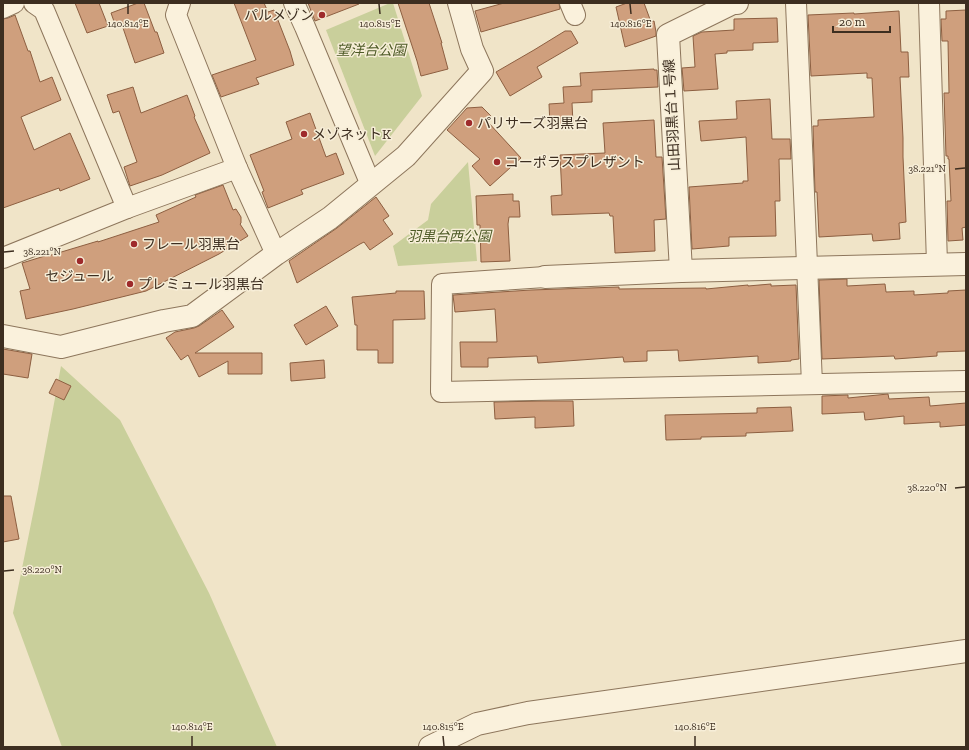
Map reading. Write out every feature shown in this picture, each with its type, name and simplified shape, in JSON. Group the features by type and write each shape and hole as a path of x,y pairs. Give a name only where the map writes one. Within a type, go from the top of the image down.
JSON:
{"street":[{"path":"3,8 14,3"},
{"path":"34,3 44,10 127,208"},
{"path":"180,3 176,15 237,168 276,254"},
{"path":"294,3 371,185"},
{"path":"3,336 61,347 164,321 192,316 276,254 330,218 406,156 482,71 472,49 459,3"},
{"name":"山田羽黒台１号線","path":"681,271 668,35 733,3 737,3"},
{"path":"796,3 812,384"},
{"path":"929,3 937,264"},
{"path":"3,258 127,208 237,168"},
{"path":"966,264 681,271 545,277 442,284 441,392 966,381"},
{"path":"430,747 477,724 528,713 966,651"}],"green space":[{"name":"望洋台公園","path":"393,3 422,96 375,156 326,30"},
{"name":"羽黒台西公園","path":"468,162 477,261 398,266 393,246 428,220 431,204"},
{"path":"61,366 120,420 209,593 277,747 62,747 13,613"}],"building":[{"path":"75,3 99,3 108,26 87,33"},
{"path":"138,3 144,3 155,32 157,32 164,53 135,63 122,25 116,27 111,13"},
{"path":"234,3 264,3 268,12 274,10 294,65 256,78 259,84 221,97 212,75 256,60"},
{"name":"パルメゾン","path":"308,3 359,3 359,4 315,21"},
{"path":"398,3 429,3 442,43 448,69 421,76"},
{"path":"504,3 559,3 560,9 481,32 475,11"},
{"path":"627,3 644,3 651,22 654,21 656,36 625,47 616,7"},
{"path":"966,10 966,227 962,228 963,240 948,241 947,201 951,201 949,159 948,156 946,156 944,93 949,93 948,41 942,41 941,19 946,19 946,11"},
{"path":"899,11 901,52 908,52 909,77 900,77 906,222 899,223 900,239 873,241 872,234 819,237 817,192 815,192 813,126 818,126 818,120 874,117 872,78 867,78 867,73 811,76 808,15"},
{"path":"15,15 28,51 30,51 40,82 52,77 61,100 21,117 34,150 70,133 90,179 60,191 59,188 3,208 3,19"},
{"path":"777,18 778,42 753,43 753,50 727,51 727,53 715,54 718,89 684,91 682,68 695,67 693,36 702,32 734,30 734,19"},
{"path":"565,31 571,31 578,43 537,67 542,77 510,96 496,72"},
{"path":"657,70 658,87 592,90 592,102 572,103 573,124 550,125 549,104 564,103 563,87 581,86 580,73"},
{"path":"133,87 141,113 187,95 195,116 194,117 210,153 162,175 130,186 124,167 137,162 119,111 113,113 107,95"},
{"path":"770,99 772,139 790,139 791,159 779,159 780,201 775,201 776,236 729,237 729,246 692,249 689,187 743,183 743,181 748,181 746,137 701,141 699,121 737,119 736,101"},
{"path":"482,107 491,116 487,121 521,158 490,186 472,166 480,159 447,130 467,108"},
{"path":"310,113 326,157 336,153 344,174 301,190 303,194 268,208 262,192 264,191 250,155 292,139 286,122"},
{"path":"654,120 656,157 662,157 666,219 654,220 655,251 615,253 613,216 610,216 609,213 552,215 551,196 562,195 560,155 605,153 603,123"},
{"path":"223,185 233,210 236,209 241,217 240,224 248,236 219,254 146,291 26,319 20,291 30,289 22,263 98,242 159,222 156,215 196,197 195,195"},
{"path":"513,194 513,201 519,201 520,217 509,217 510,261 481,262 480,225 477,225 476,196"},
{"path":"376,197 389,216 383,220 393,234 370,250 364,242 360,244 297,283 289,261 337,228"},
{"path":"847,279 847,286 885,284 886,292 914,291 914,295 948,293 948,291 966,290 966,351 937,352 937,356 895,359 894,356 822,359 819,280"},
{"path":"771,284 771,286 796,285 799,359 791,361 758,363 758,356 679,361 678,350 647,351 647,361 624,362 623,357 538,363 537,356 488,358 488,367 461,367 460,342 497,342 495,309 455,312 453,295 531,290 619,287 619,289 706,289"},
{"path":"396,291 424,291 425,319 393,320 393,363 378,363 378,350 357,350 357,325 355,325 352,297 396,293"},
{"path":"326,306 338,326 306,345 294,325"},
{"path":"222,310 234,327 195,353 262,353 262,374 228,374 228,361 199,377 188,355 181,360 166,338 175,332 199,326"},
{"path":"3,349 32,354 28,378 3,374"},
{"path":"324,360 325,378 291,381 290,363"},
{"path":"56,379 71,386 64,400 49,393"},
{"path":"888,394 889,399 929,397 930,406 966,403 966,425 940,427 940,422 904,424 904,416 865,420 864,412 822,414 822,396 848,395 848,398"},
{"path":"573,401 574,426 535,428 535,417 495,419 494,402"},
{"path":"791,407 793,431 746,433 746,436 701,437 701,439 666,440 665,415 757,413 757,408"},
{"path":"3,496 11,496 19,539 3,542"}],"place":[{"name":"パルメゾン","path":"322,15"},
{"name":"パリサーズ羽黒台","path":"469,123"},
{"name":"メゾネットK","path":"304,134"},
{"name":"コーポラスプレザント","path":"497,162"},
{"name":"フレール羽黒台","path":"134,244"},
{"name":"セジュール","path":"80,261"},
{"name":"プレミュール羽黒台","path":"130,284"}]}
